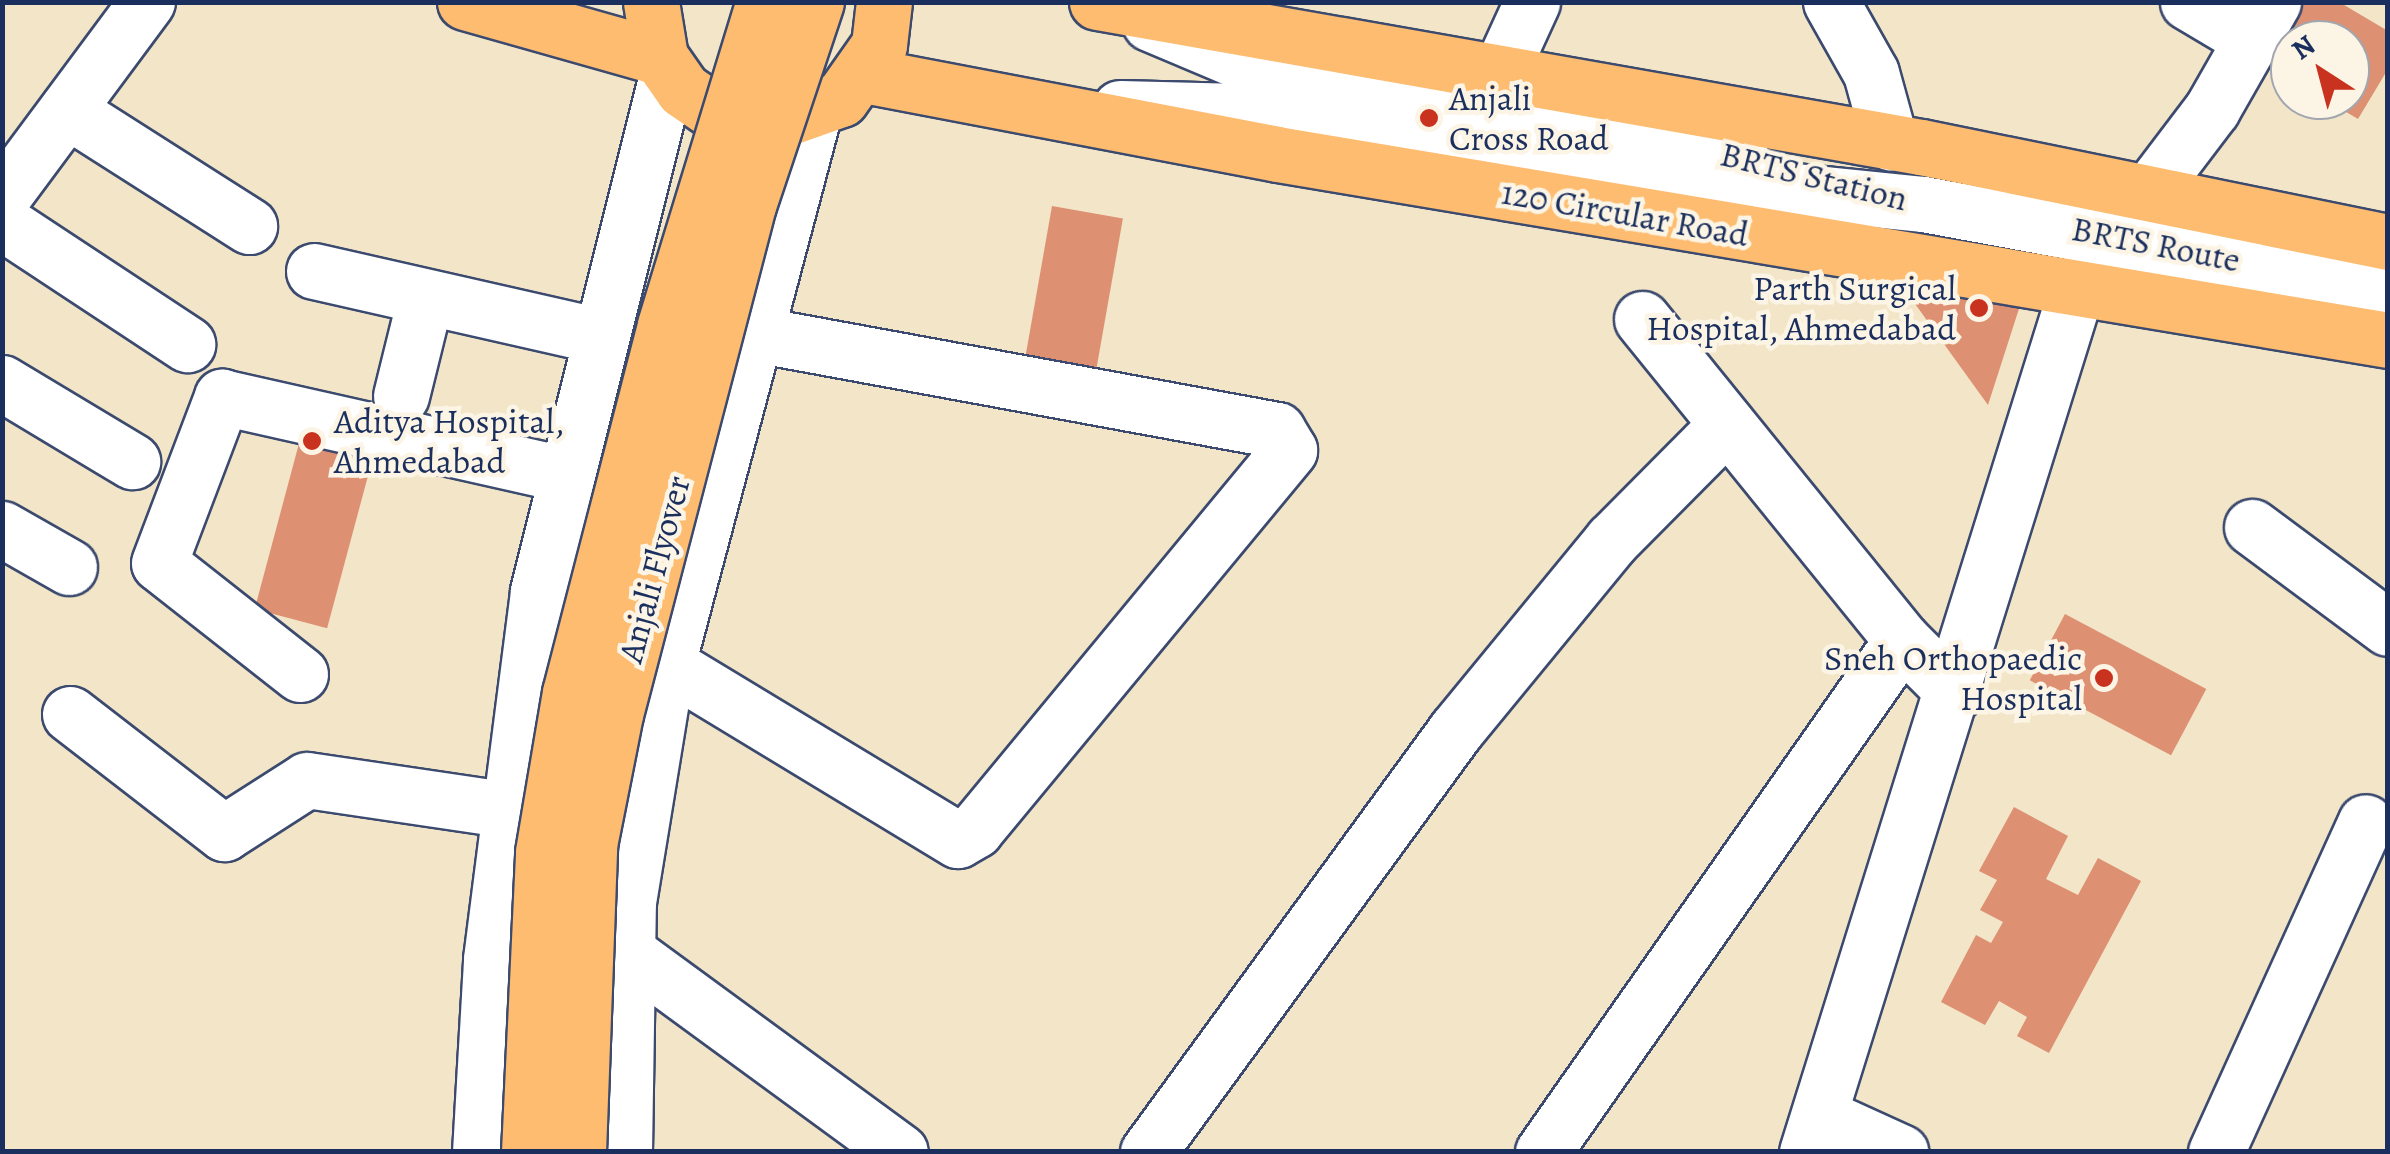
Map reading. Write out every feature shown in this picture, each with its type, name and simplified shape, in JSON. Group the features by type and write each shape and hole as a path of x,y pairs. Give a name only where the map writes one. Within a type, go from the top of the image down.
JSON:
{"main road":[{"path":"465,2 664,64 721,116 767,125 813,116 864,74 884,2"},
{"path":"651,2 664,64"},
{"name":"Anjali Flyover","path":"529,1152 543,852 570,693 665,325 764,2"},
{"name":"Anjali Flyover","path":"578,1152 589,844 616,714 748,206 816,2"},
{"path":"1101,3 1179,10 1890,142 2128,214 2388,242"},
{"name":"120 Circular Road","path":"864,74 1060,107 1277,154 2388,340"}],"street":[{"path":"2,197 147,2"},
{"path":"1500,72 1532,2"},
{"path":"1831,2 1871,73 1890,142"},
{"path":"1900,1152 1815,1134 2078,288 2128,214 2212,109 2262,21 2188,2"},
{"name":"BRTS Station","path":"1101,3 1254,67 1612,125 1924,204"},
{"path":"480,1152 510,810 538,590 664,64"},
{"name":"BRTS Station","path":"1060,107 1240,112 1608,172 1924,204"},
{"path":"67,110 249,226"},
{"path":"624,1152 627,952 667,664 813,116"},
{"name":"BRTS Route","path":"1924,204 2128,214 2388,290"},
{"path":"2,222 187,344"},
{"path":"314,271 596,335"},
{"path":"401,396 426,299"},
{"path":"1642,319 1902,640 1955,693"},
{"path":"667,664 958,840 975,830 1289,450 1277,430 754,334"},
{"path":"2,384 132,461"},
{"path":"300,674 158,563 222,396 564,474"},
{"path":"1148,1152 1456,730 1612,540 1726,424"},
{"path":"2252,526 2388,628"},
{"path":"2,528 69,567"},
{"path":"1543,1152 1902,640"},
{"path":"70,714 224,832 306,780 510,810"},
{"path":"2216,1152 2366,822"},
{"path":"627,952 900,1152"}],"building":[{"path":"2296,2 2339,2 2369,20 2285,20"},
{"path":"2370,20 2388,31 2388,69 2370,99"},
{"path":"2270,46 2270,66 2261,61"},
{"path":"1052,206 1123,219 1094,384 1023,371"},
{"path":"1887,265 2025,290 1988,405"},
{"path":"301,436 373,455 327,628 255,609"},
{"path":"2065,614 2206,689 2171,755 2030,680"},
{"path":"2014,807 2068,836 2046,879 2078,895 2098,858 2141,881 2049,1053 2017,1036 2027,1017 1999,1001 1985,1025 1941,1002 1976,935 1991,943 2003,922 1980,910 1997,880 1979,871"}],"place":[{"name":"Anjali Cross Road","path":"1429,118"},
{"name":"Parth Surgical Hospital, Ahmedabad","path":"1979,308"},
{"name":"Aditya Hospital, Ahmedabad","path":"312,441"},
{"name":"Sneh Orthopaedic Hospital","path":"2104,678"}]}
